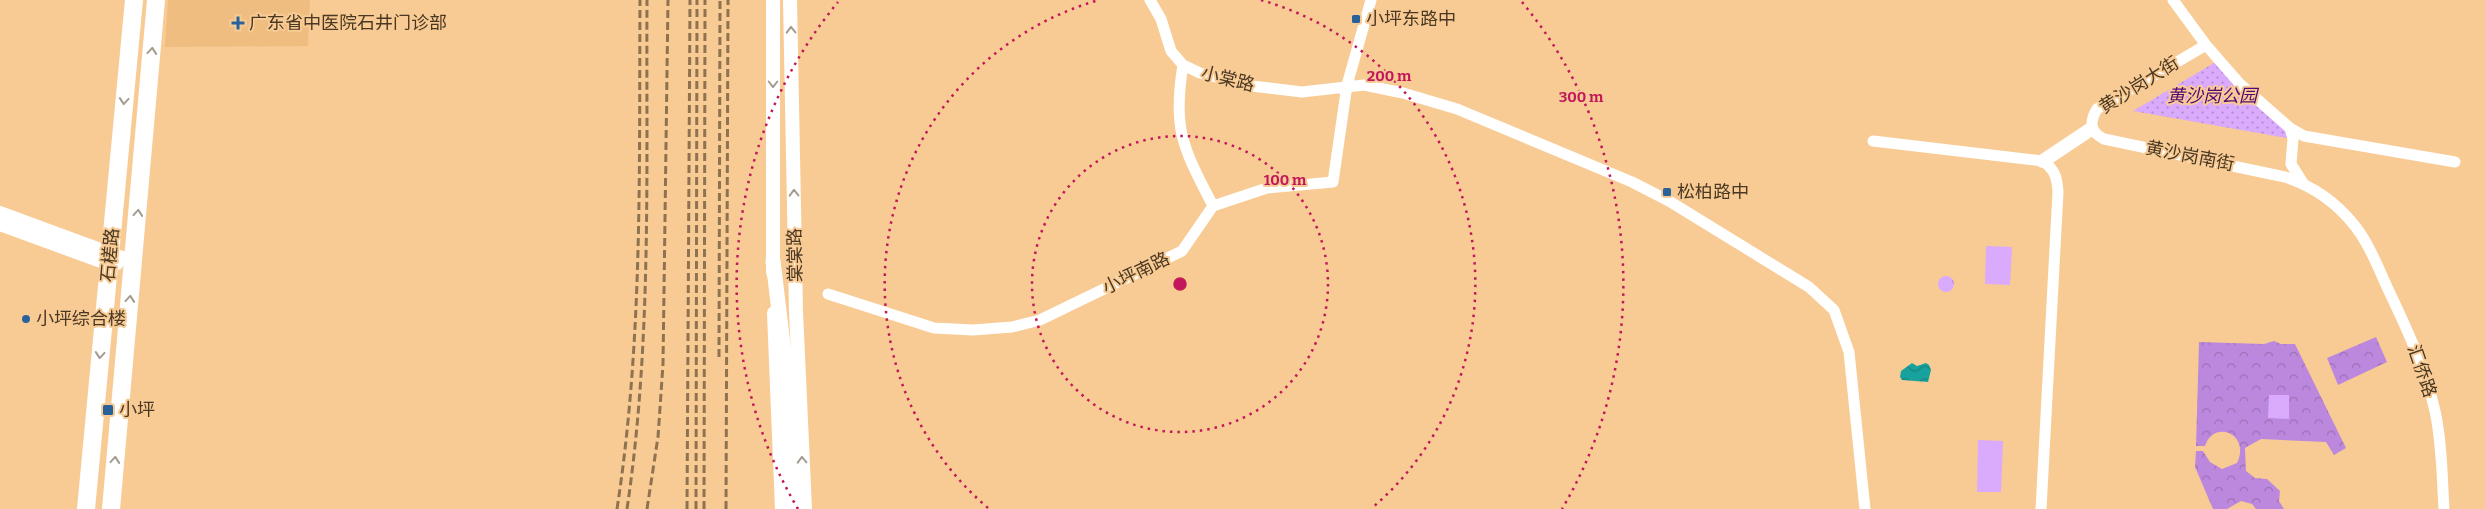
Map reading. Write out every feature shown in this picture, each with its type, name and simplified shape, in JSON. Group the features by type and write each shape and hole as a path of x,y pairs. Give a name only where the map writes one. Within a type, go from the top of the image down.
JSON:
{"main road":[{"name":"石槎路","path":"86,509 134,0"},
{"name":"石槎路","path":"111,509 156,0"},
{"path":"773,261 785,361 793,509"}],"street":[{"name":"棠棠路","path":"773,0 774,347 782,509"},
{"name":"棠棠路","path":"790,0 796,311 804,509"},
{"name":"小棠路","path":"1150,0 1161,19 1171,51 1183,65 1200,73 1252,86 1302,92 1347,85 1364,85 1395,91 1457,109 1632,182 1669,201 1779,268 1823,298 1834,310 1849,352 1865,509"},
{"path":"1183,65 1178,95 1178,121 1183,145 1213,206 1268,188 1333,182 1347,85 1371,0"},
{"path":"2173,0 2206,45 2240,84 2290,128 2304,136 2455,162"},
{"name":"黄沙岗大街","path":"2094,132 2091,118 2097,109 2206,45"},
{"path":"2290,128 2294,139 2291,164 2302,183"},
{"path":"2043,161 2094,132"},
{"name":"黄沙岗南街","path":"2094,132 2104,139 2285,177 2302,183"},
{"path":"1873,141 2043,161 2053,169 2057,178 2058,192 2042,509"},
{"name":"汇侨路","path":"2302,183 2339,209 2356,228 2406,327 2426,377 2435,412 2440,443 2444,509"},
{"name":"小坪南路","path":"828,294 934,328 973,330 1012,327 1040,320 1182,251 1213,206"},
{"path":"0,213 109,259"},
{"path":"0,224 109,259 133,262"}],"shaded area":[{"name":"广东省中医院石井门诊部","path":"168,0 310,0 308,46 165,47"}],"green space":[{"name":"黄沙岗公园","path":"2219,60 2293,139 2133,111"},
{"path":"1986,246 2012,247 2010,285 1985,284"},
{"path":"1946,276 1952,278 1954,284 1952,290 1946,292 1940,290 1938,284 1940,278"},
{"path":"2376,337 2387,362 2338,385 2327,358"},
{"path":"2274,341 2281,344 2295,344 2346,448 2334,455 2326,442 2261,439 2245,448 2246,471 2255,478 2267,479 2280,491 2279,501 2284,509 2256,509 2252,504 2241,501 2227,509 2213,509 2195,467 2196,451 2203,451 2210,462 2222,469 2237,463 2240,453 2239,444 2235,438 2223,432 2216,433 2205,446 2196,446 2199,342 2264,344"},
{"path":"2269,395 2289,395 2289,419 2268,418"},
{"path":"1978,440 2003,441 2001,492 1977,492"}],"water":[{"path":"1912,363 1917,366 1926,363 1929,365 1931,370 1928,382 1902,380 1900,377 1901,371"}],"railway":[{"path":"617,509 631,382 638,255 640,0"},
{"path":"627,509 641,382 644,319 647,191 647,0"},
{"path":"647,509 658,437 663,364 668,0"},
{"path":"687,509 690,0"},
{"path":"696,509 697,0"},
{"path":"704,509 705,0"},
{"path":"719,357 720,0"},
{"path":"726,509 728,0"}],"place":[{"name":"小坪东路中","path":"1356,19"},
{"name":"广东省中医院石井门诊部","path":"238,23"},
{"name":"松柏路中","path":"1667,192"},
{"name":"小坪综合楼","path":"26,319"},
{"name":"小坪","path":"108,410"}]}
